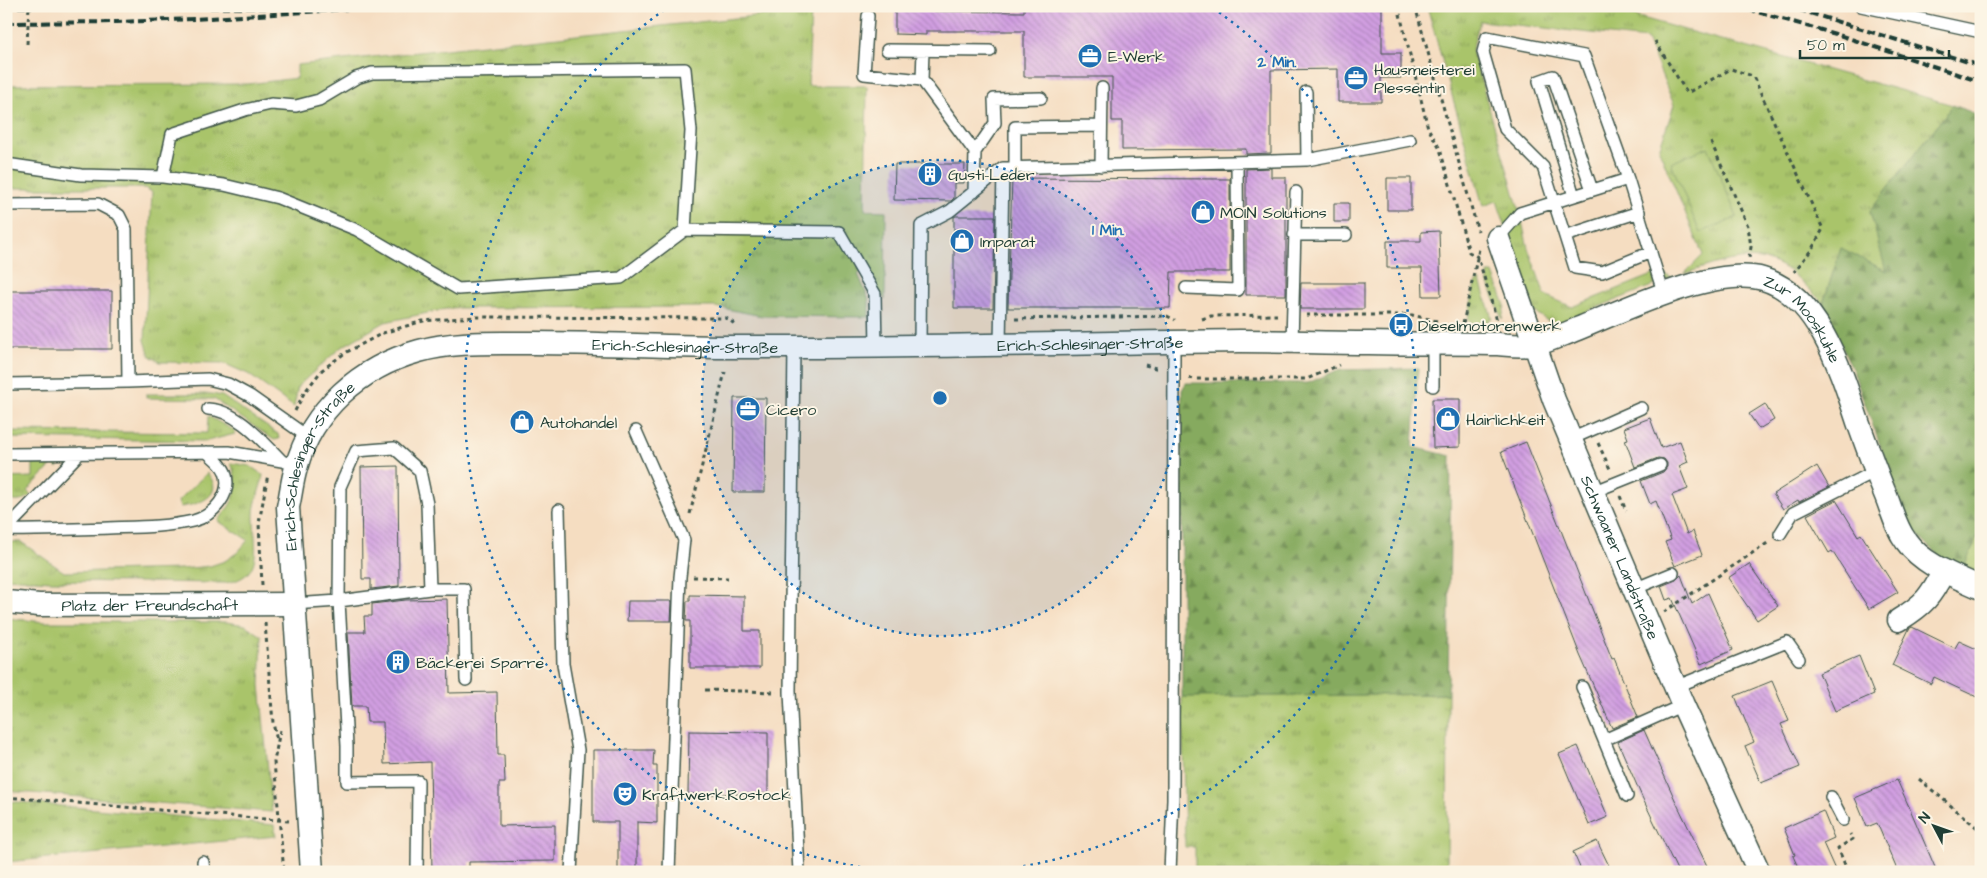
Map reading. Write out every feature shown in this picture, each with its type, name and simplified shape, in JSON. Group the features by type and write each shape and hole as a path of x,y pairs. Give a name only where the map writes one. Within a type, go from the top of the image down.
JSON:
{"street":[{"name":"Schwaaner Landstraße","path":"1486,239 1534,345 1571,439 1679,696 1759,872"},
{"name":"Zur Mooskuhle","path":"1534,345 1664,295 1706,282 1744,277 1766,280 1781,288 1810,313 1825,337 1842,377 1898,528 1907,542 1918,554 1944,571 1981,588"},
{"name":"Erich-Schlesinger-Straße","path":"312,872 293,604 288,507 289,463 308,437 323,411 349,386 382,365 402,356 425,349 469,344 544,343 876,347 920,346 1000,337 1178,334 1292,342 1534,345"},
{"path":"1899,620 1919,608 1930,596 1944,571"},
{"name":"Platz der Freundschaft","path":"6,602 39,605 293,604"}],"lane":[{"path":"1861,6 1981,32"},
{"path":"868,16 864,74 922,80"},
{"path":"1651,252 1602,272 1575,268 1543,167 1505,130 1483,52 1487,37 1584,56 1628,179 1658,273 1664,295"},
{"path":"887,50 990,51"},
{"path":"923,51 922,80 975,152"},
{"path":"163,176 172,134 245,110 271,104 296,106 318,100 356,78 372,73 685,68 691,131 685,230"},
{"path":"1574,196 1539,80 1553,76 1592,190"},
{"path":"1101,166 1102,88"},
{"path":"1306,92 1307,160"},
{"path":"974,192 975,152 995,123 994,99 1041,98"},
{"path":"1000,337 1009,168 1015,127 1101,126"},
{"path":"920,346 922,226 950,211 1009,168 1307,160 1410,140"},
{"path":"1186,288 1238,290 1237,163"},
{"path":"6,164 81,175 163,176 224,185 278,198 357,230 458,289 621,278 685,230 839,232 874,294 876,347"},
{"path":"1486,239 1520,213 1628,179"},
{"path":"1292,342 1296,192"},
{"path":"6,205 98,204 119,215 126,229 128,382"},
{"path":"1565,236 1638,212"},
{"path":"1294,235 1346,235"},
{"path":"1170,872 1173,799 1174,373 1178,334"},
{"path":"1432,344 1433,386"},
{"path":"794,347 790,692 799,872"},
{"path":"6,384 208,379 228,384 250,396 308,437"},
{"path":"1571,439 1641,408"},
{"path":"208,409 227,413 289,463"},
{"path":"636,431 684,540 680,577 669,872"},
{"path":"417,872 418,781 347,782 347,746 339,601 340,487 356,450 394,448 420,471 427,504 430,589"},
{"path":"80,453 8,523 22,530 163,526 195,520 208,514 215,508 221,501 227,488 225,472 219,463 207,452"},
{"path":"6,454 229,452 289,463"},
{"path":"1593,492 1660,465"},
{"path":"1780,534 1794,513 1876,471"},
{"path":"559,510 563,664 578,750 571,872"},
{"path":"1634,589 1673,573"},
{"path":"293,604 339,601 430,589 464,589 466,680"},
{"path":"1604,740 1679,696 1787,642 1798,659"},
{"path":"1582,687 1627,796"},
{"path":"1831,797 1843,820"}],"path":[{"path":"28,44 29,6"},
{"path":"1398,6 1428,128 1440,149 1469,252 1478,257 1500,330"},
{"path":"1415,6 1486,239 1478,257 1463,327"},
{"path":"1655,41 1687,93 1731,68 1753,76 1823,228 1812,249 1781,288"},
{"path":"1711,142 1748,226 1752,247 1744,277"},
{"path":"1000,337 1012,319 1167,316 1178,334"},
{"path":"1140,363 1195,380 1307,379 1337,365 1347,365"},
{"path":"684,540 724,372"},
{"path":"1648,621 1666,611 1780,534"},
{"path":"680,577 728,578"},
{"path":"705,690 790,692"},
{"path":"1919,778 1981,831"},
{"path":"6,797 289,821"},
{"path":"1843,820 1852,839 1838,848 1848,872"}],"green space":[{"path":"1427,6 1592,6 1610,9 1953,105 1870,211 1886,271 1841,248 1823,303 1789,271 1782,266 1764,260 1752,258 1729,261 1684,274 1703,255 1659,150 1674,105 1647,39 1480,21 1472,50 1520,213 1528,248 1545,295 1572,307 1658,273 1672,278 1555,324 1535,312 1497,201 1483,206"},
{"path":"811,10 808,86 867,86 865,210 886,211 885,300 866,269 858,274 869,300 869,317 762,316 716,307 451,308 385,322 340,348 298,386 294,407 248,374 223,363 160,362 150,356 145,340 152,192 145,188 6,188 6,85 248,84 297,78 297,65"},
{"path":"1953,105 1981,116 1981,528 1963,569 1931,549 1907,519 1853,371 1823,304 1841,248 1886,271 1870,211"},
{"path":"1708,147 1737,217 1700,233 1671,163"},
{"path":"1488,273 1493,273 1505,305 1502,319 1488,281"},
{"path":"1478,280 1480,281 1492,318 1480,325 1474,324 1468,319 1475,283"},
{"path":"1418,368 1413,447 1451,456 1448,694 1182,697 1182,390 1186,383 1308,383 1338,370"},
{"path":"146,394 212,394 222,396 278,434 279,439 274,440 214,399 146,398"},
{"path":"208,416 235,431 235,434 207,441 6,438 6,431 207,433"},
{"path":"33,463 56,463 58,465 57,468 53,464 27,491 31,495 22,501 15,501 6,497 6,478 33,477"},
{"path":"231,463 250,466 263,475 254,510 255,557 247,574 238,580 225,583 51,581 6,578 6,542 21,542 64,572 182,569 210,566 225,561 238,552 248,540 218,521 229,507 235,494 236,480"},
{"path":"207,473 214,487 212,493 202,501 180,507 178,501"},
{"path":"1981,528 1981,576 1963,569"},
{"path":"6,618 45,622 226,622 245,625 262,636 260,685 272,812 6,791"},
{"path":"1448,694 1447,872 1195,872 1195,847 1185,847 1182,697"},
{"path":"6,801 274,825 276,836 6,862"}],"building":[{"path":"1024,6 1382,6 1382,53 1401,53 1401,78 1381,78 1381,102 1338,102 1338,69 1271,70 1271,153 1246,154 1246,149 1122,150 1122,121 1112,121 1112,77 1024,77 1024,31 926,31 926,35 895,34 895,7 926,7 926,11 1024,12"},
{"name":"Gusti-Leder","path":"895,164 965,164 964,183 954,183 954,198 951,201 894,200"},
{"path":"1271,168 1271,177 1286,177 1286,295 1246,295 1246,169"},
{"path":"1012,178 1230,179 1230,272 1171,272 1170,308 1008,308"},
{"path":"1387,178 1411,178 1411,210 1387,210"},
{"path":"1334,203 1349,203 1349,222 1334,222"},
{"path":"995,216 993,308 954,308 954,217"},
{"path":"1439,231 1441,296 1423,296 1422,268 1387,268 1387,241 1421,241 1421,232"},
{"path":"1301,283 1364,283 1364,309 1300,309"},
{"path":"6,291 112,291 112,349 6,349"},
{"path":"734,398 766,398 765,492 733,492"},
{"path":"1432,399 1460,399 1460,447 1433,448"},
{"path":"1765,404 1774,420 1759,429 1749,414"},
{"path":"1650,418 1661,448 1680,441 1688,462 1679,466 1688,489 1672,495 1687,534 1693,531 1702,555 1675,566 1665,542 1671,540 1656,501 1650,504 1641,481 1663,472 1667,467 1667,463 1664,459 1658,458 1635,467 1625,440 1628,439 1624,428"},
{"path":"1526,442 1612,659 1614,658 1638,717 1612,728 1580,655 1501,452"},
{"path":"398,466 399,586 371,589 371,579 362,579 361,467"},
{"path":"1817,466 1829,487 1799,502 1798,500 1783,509 1773,494"},
{"path":"1836,500 1858,536 1861,534 1898,592 1869,609 1832,551 1829,553 1807,515"},
{"path":"1749,564 1778,606 1757,620 1728,578"},
{"path":"1681,575 1692,604 1708,593 1733,650 1701,664 1672,598 1666,600 1661,586 1676,580"},
{"path":"690,595 744,596 744,631 760,631 760,668 690,668 690,621 686,621 687,601 690,601"},
{"name":"Bäckerei Sparre","path":"447,599 449,693 497,692 498,755 504,755 505,783 499,783 499,826 555,825 555,861 469,862 469,871 432,872 430,762 384,764 383,722 367,722 366,706 352,706 348,632 365,632 364,616 372,616 372,604 406,600"},
{"path":"628,601 672,601 671,621 627,621"},
{"path":"1912,627 1955,648 1959,641 1981,651 1981,699 1934,677 1931,684 1892,665 1909,629"},
{"path":"1859,656 1874,694 1835,711 1819,673"},
{"path":"1772,681 1789,721 1781,724 1800,767 1761,783 1745,746 1754,742 1735,696"},
{"path":"1644,730 1710,872 1678,872 1642,797 1618,742"},
{"path":"689,731 768,732 768,794 688,794"},
{"path":"1578,746 1608,817 1589,825 1559,754"},
{"name":"Kraftwerk.Rostock","path":"593,750 654,750 653,766 657,766 657,823 637,822 637,870 618,870 618,822 593,822"},
{"path":"1897,780 1937,872 1898,872 1877,823 1867,827 1855,798"},
{"path":"1823,811 1834,838 1823,843 1836,872 1800,872 1784,828"},
{"path":"1597,841 1612,872 1582,872 1573,852"}],"railway":[{"path":"6,23 195,19 398,6"},
{"path":"1736,6 1839,35 1981,82"},
{"path":"1787,6 1981,66"},
{"path":"6,7 272,8"}],"place":[{"name":"E-Werk","path":"1090,56"},
{"name":"Hausmeisterei Plessentin","path":"1356,78"},
{"name":"Gusti-Leder","path":"930,174"},
{"name":"MOIN Solutions","path":"1203,212"},
{"name":"Imparat","path":"962,241"},
{"name":"Dieselmotorenwerk","path":"1401,325"},
{"name":"Cicero","path":"748,409"},
{"name":"Hairlichkeit","path":"1448,419"},
{"name":"Autohandel","path":"522,422"},
{"name":"Bäckerei Sparre","path":"398,662"},
{"name":"Kraftwerk.Rostock","path":"625,794"}]}
